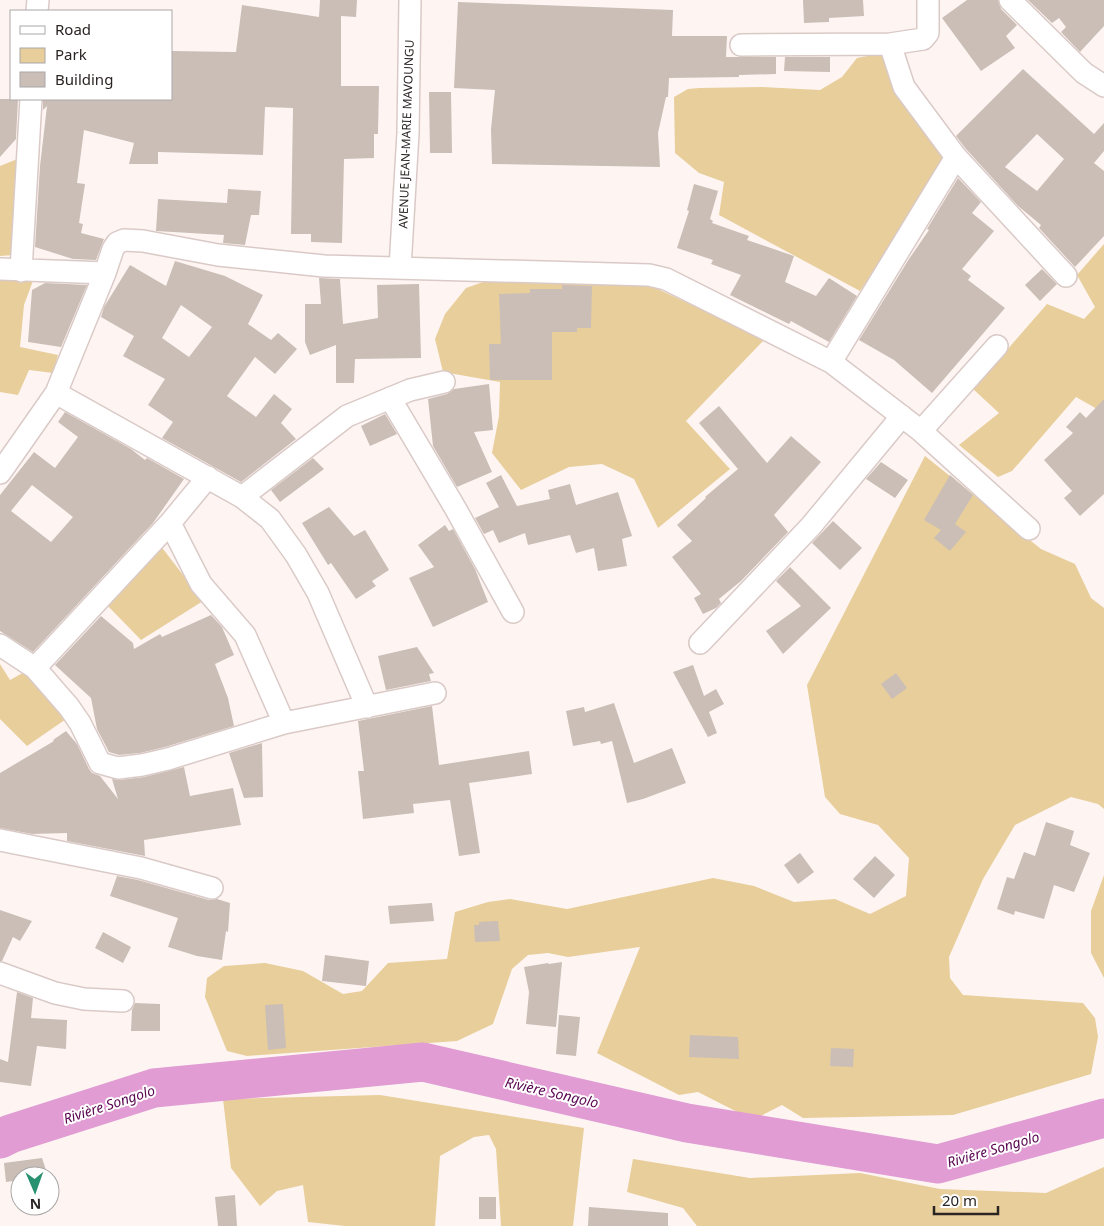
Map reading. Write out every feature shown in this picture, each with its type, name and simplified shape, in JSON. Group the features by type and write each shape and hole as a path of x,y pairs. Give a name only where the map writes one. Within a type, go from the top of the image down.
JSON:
{"street":[{"name":"AVENUE JEAN-MARIE MAVOUNGU","path":"400,268 408,133 410,0"},
{"path":"741,45 890,44 922,39 928,33 928,0"},
{"path":"1010,0 1084,73 1104,86"},
{"path":"890,44 904,87 956,157 1066,276"},
{"path":"31,100 10,270 105,273"},
{"path":"831,362 956,157"},
{"path":"1,468 56,393 113,249 117,243 124,240 143,241 218,255 324,266 649,275 666,278 831,362 921,431 1028,529"},
{"path":"921,431 997,346"},
{"path":"242,497 347,416 410,390 444,382"},
{"path":"56,393 242,497 270,519 296,555 318,593 367,706"},
{"path":"390,398 454,506 513,612"},
{"path":"700,643 811,526 902,416"},
{"path":"35,668 170,523 208,477"},
{"path":"170,523 202,584 245,635 284,723"},
{"path":"0,645 35,668 69,707 80,723 100,763 118,768 168,758 284,723 435,693"},
{"path":"2,845 141,868 212,888"},
{"path":"0,973 55,993 84,999 123,1001"}],"green space":[{"path":"883,53 948,162 860,291 719,215 724,182 699,173 675,153 674,97 688,89 699,88 762,87 820,90 842,77 857,58"},
{"path":"20,158 14,255 0,256 0,166"},
{"path":"1104,244 1104,413 1076,397 1012,471 998,477 959,445 999,413 973,389 1047,304 1084,319 1095,307 1077,275"},
{"path":"0,275 34,278 24,305 20,347 58,355 53,373 29,370 18,395 0,392"},
{"path":"486,281 649,285 765,339 686,421 730,469 658,528 634,479 602,464 569,467 521,490 492,453 499,416 500,382 443,372 435,339 445,314 466,288"},
{"path":"925,456 1041,549 1075,564 1091,598 1104,608 1104,809 1098,804 1071,797 1015,825 983,879 949,957 950,978 963,995 1083,1003 1095,1018 1098,1037 1091,1074 953,1115 803,1118 782,1105 753,1120 698,1092 679,1095 597,1053 640,947 568,957 548,953 528,955 512,969 493,1024 457,1041 247,1056 227,1051 205,997 207,978 224,966 265,963 303,971 343,994 362,991 388,963 447,959 455,912 488,902 510,899 567,909 713,878 754,886 794,902 835,899 870,914 906,896 909,858 878,825 840,814 825,797 807,685"},
{"path":"160,545 203,601 141,640 105,603"},
{"path":"0,664 10,680 28,670 69,717 27,746 0,719"},
{"path":"1104,875 1104,978 1091,953 1091,911"},
{"path":"380,1095 584,1128 573,1226 501,1226 496,1149 489,1135 474,1137 440,1156 435,1226 345,1226 308,1222 303,1185 277,1191 260,1206 231,1168 223,1099"},
{"path":"633,1159 750,1178 860,1173 940,1189 1046,1193 1104,1167 1104,1226 697,1226 683,1208 627,1192"}],"building":[{"path":"320,0 357,0 356,17 341,16 341,86 379,86 378,134 374,134 374,158 344,159 342,243 311,242 311,234 291,234 293,108 265,107 263,155 158,152 158,164 129,164 134,143 84,130 77,183 85,184 79,223 83,224 81,233 104,239 96,260 73,259 35,247 40,166 47,106 43,110 43,100 172,100 172,51 236,52 242,5 319,17"},
{"path":"803,0 863,0 864,16 829,18 829,22 804,23"},
{"path":"967,0 998,0 1001,9 1017,25 1006,36 1015,48 981,71 942,18"},
{"path":"1028,0 1104,0 1104,26 1080,52 1061,32 1066,27 1059,18 1052,23"},
{"path":"458,2 673,10 672,36 727,36 726,57 776,57 776,74 739,75 739,77 669,78 668,97 666,97 658,133 660,167 492,164 491,129 495,90 454,88"},
{"path":"785,57 830,57 830,72 784,71"},
{"path":"1023,69 1094,134 1104,123 1104,151 1094,163 1104,171 1104,236 1075,267 1039,228 1041,225 1018,206 956,136","holes":["1037,134 1064,159 1037,191 1005,167"]},
{"path":"429,92 451,92 452,153 430,153"},
{"path":"0,99 18,100 16,139 0,157"},
{"path":"958,178 981,202 972,213 994,231 962,269 971,276 968,280 1005,308 932,393 894,360 859,340 929,230 927,229"},
{"path":"694,184 718,191 710,219 713,221 712,223 749,236 747,240 794,256 785,282 816,296 829,278 857,296 829,342 791,321 789,324 730,295 741,275 711,264 713,260 677,248 689,211 687,210"},
{"path":"228,189 261,191 259,215 251,215 245,245 223,243 224,235 156,231 158,199 227,203"},
{"path":"175,261 225,276 263,295 248,324 271,340 278,333 297,349 275,374 255,357 227,396 256,417 274,394 292,409 281,423 296,439 241,482 162,438 173,422 148,405 165,379 123,356 134,336 101,317 104,307 130,265 166,286","holes":["181,305 212,327 189,357 162,338"]},
{"path":"1042,269 1057,284 1040,301 1025,285"},
{"path":"319,278 340,279 343,324 378,318 377,285 419,284 421,358 355,359 354,383 336,383 336,345 310,355 305,342 305,304 321,304"},
{"path":"45,283 87,285 61,347 28,342 32,290"},
{"path":"562,285 592,286 591,328 577,328 577,332 552,332 552,380 490,380 489,344 501,344 499,294 530,293 530,289 562,289"},
{"path":"489,384 493,430 474,432 492,472 457,487 433,446 428,399 447,394 454,389"},
{"path":"1104,399 1104,494 1080,516 1064,498 1072,491 1044,460 1073,433 1066,427 1080,412 1086,418"},
{"path":"719,406 767,463 791,436 821,462 774,515 788,532 741,581 719,599 721,603 716,608 703,614 694,598 701,594 672,557 692,541 677,525 705,497 738,469 699,423"},
{"path":"65,412 131,449 145,460 147,458 184,479 153,523 33,652 0,631 0,495 34,452 55,468 78,437 58,422","holes":["32,485 73,517 51,542 11,511"]},
{"path":"385,414 397,434 370,446 361,426"},
{"path":"313,458 324,469 280,502 271,490"},
{"path":"881,462 908,480 895,498 866,479"},
{"path":"501,475 517,506 550,499 548,490 570,484 576,505 618,492 632,536 622,539 627,566 598,571 594,548 576,553 570,535 528,545 525,533 499,543 493,530 484,534 475,518 499,507 486,483"},
{"path":"950,475 973,495 955,524 966,532 950,551 934,538 941,530 924,520"},
{"path":"329,507 354,536 365,530 389,570 372,581 376,586 356,599 331,563 328,565 302,523"},
{"path":"833,521 862,548 840,570 812,543"},
{"path":"445,525 449,531 453,529 475,569 488,602 433,627 409,578 434,567 418,545"},
{"path":"790,567 831,608 783,654 766,631 801,606 776,581"},
{"path":"211,615 222,627 234,655 215,664 228,698 234,726 140,753 119,755 109,752 97,729 91,698 55,665 101,616 133,643 134,649 160,634 162,637"},
{"path":"417,647 434,673 429,674 431,681 386,690 378,656"},
{"path":"693,665 704,696 716,689 724,704 709,712 717,733 708,737 673,672"},
{"path":"896,673 907,688 892,699 881,684"},
{"path":"614,703 634,763 672,748 686,783 627,803 612,741 601,744 600,741 573,746 566,711 584,707 585,712"},
{"path":"432,706 439,765 529,751 532,774 469,783 480,853 459,856 450,800 413,804 414,813 363,819 358,771 364,771 358,721"},
{"path":"66,731 77,744 92,773 100,776 118,799 112,779 144,777 184,767 190,796 233,788 241,825 144,840 145,856 67,841 67,833 32,834 0,828 0,773 54,741"},
{"path":"262,743 263,797 244,798 229,753"},
{"path":"1046,822 1074,831 1070,845 1090,853 1074,892 1054,885 1044,919 1015,911 1014,915 997,909 1007,877 1014,879 1024,852 1035,856"},
{"path":"800,853 814,872 798,884 784,865"},
{"path":"875,856 895,875 874,898 853,879"},
{"path":"117,876 209,900 217,899 230,903 228,932 226,931 222,960 197,956 168,947 178,918 110,896"},
{"path":"432,903 434,921 390,924 388,906"},
{"path":"0,910 32,921 20,941 13,937 2,961 0,961"},
{"path":"498,921 500,941 475,942 474,925 479,925 479,922"},
{"path":"103,932 131,947 123,963 95,948"},
{"path":"325,955 369,961 366,986 322,981"},
{"path":"562,962 556,1027 526,1024 529,992 524,967"},
{"path":"17,992 33,998 31,1018 67,1020 66,1049 37,1046 31,1086 0,1082 0,1059 8,1062"},
{"path":"135,1003 160,1004 160,1031 131,1031 132,1010"},
{"path":"283,1004 286,1048 268,1050 265,1005"},
{"path":"559,1015 580,1017 576,1056 556,1054"},
{"path":"690,1035 738,1037 739,1059 689,1057"},
{"path":"831,1048 854,1049 853,1067 830,1066"},
{"path":"42,1158 45,1166 10,1166 10,1181 6,1182 4,1163"},
{"path":"235,1195 237,1226 218,1226 215,1197"},
{"path":"479,1197 496,1197 496,1219 479,1219"},
{"path":"589,1207 668,1213 668,1226 588,1226"}],"waterway":[{"name":"Rivière Songolo","path":"0,1139 10,1134 154,1088 423,1062 687,1123 938,1164 1104,1118"}]}
